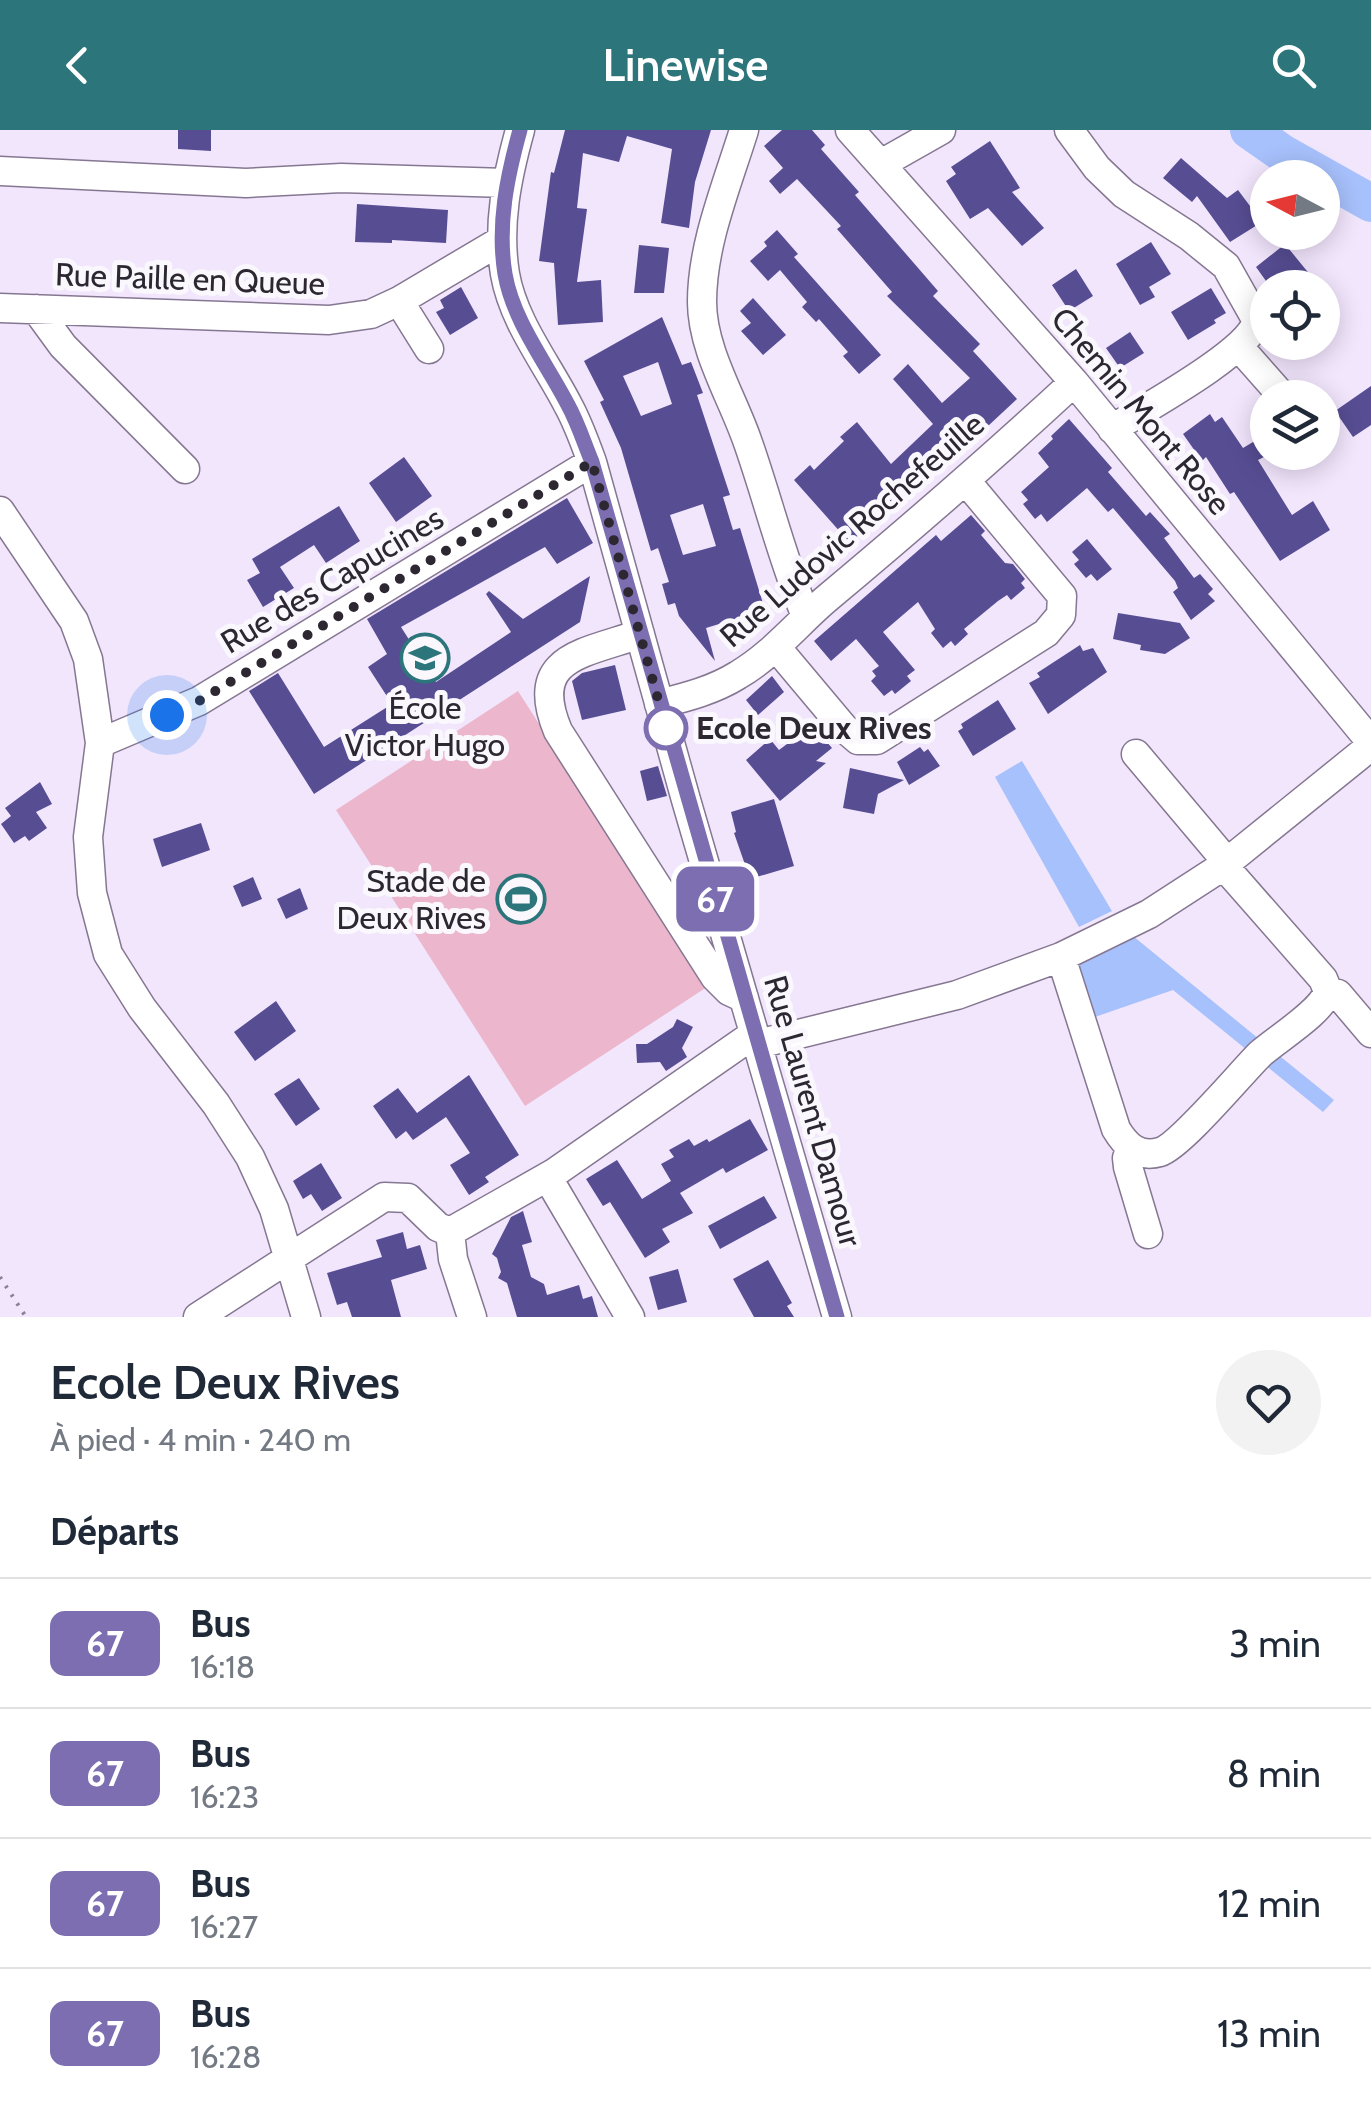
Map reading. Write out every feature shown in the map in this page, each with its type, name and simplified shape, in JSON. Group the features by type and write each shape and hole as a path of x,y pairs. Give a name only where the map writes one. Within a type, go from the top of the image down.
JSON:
{"street":[{"name":"Rue Laurent Damour","path":"520,130 506,183 502,240 506,278 592,462 836,1317"},
{"path":"744,130 712,234 702,306 712,352 747,440 790,579 806,616"},
{"name":"Chemin Mont Rose","path":"850,130 1074,382 1371,744"},
{"path":"880,164 941,130"},
{"path":"1069,130 1097,168 1124,194 1226,266 1257,321 1254,333 1239,346 1112,429"},
{"path":"0,171 246,184 341,178 506,183"},
{"name":"Rue Paille en Queue","path":"0,308 329,320 370,314 399,302 502,240"},
{"path":"399,302 429,349"},
{"name":"Rue Paille en Queue","path":"36,310 63,346 185,469"},
{"path":"1239,346 1268,380"},
{"name":"Rue Ludovic Rochefeuille","path":"659,704 704,692 738,676 776,647 806,616 1074,382"},
{"name":"Rue des Capucines","path":"100,743 199,701 592,462"},
{"path":"776,647 844,728 858,740 877,740 1046,633 1060,615 1062,596 966,480"},
{"path":"0,511 74,621 88,659 100,743 88,837 92,892 108,954 142,1008 216,1104 250,1157 274,1209 306,1317"},
{"path":"640,634 566,662 555,670 548,688 551,713 558,732 715,978 744,998"},
{"path":"450,1232 548,1178 756,1038 958,995 1061,957 1149,914 1225,864 1371,744"},
{"path":"1061,957 1116,1129 1131,1148 1147,1153 1170,1148 1262,1052 1322,1002 1328,991 1324,978 1136,754"},
{"path":"1328,991 1338,994 1371,1033"},
{"path":"1131,1148 1128,1167 1148,1234"},
{"path":"548,1178 630,1317"},
{"path":"198,1317 384,1197 408,1198 438,1227 450,1232"},
{"path":"450,1232 453,1259 472,1317"}],"path":[{"path":"0,1277 26,1317"}],"shaded area":[{"name":"Stade de Deux Rives","path":"518,691 707,987 525,1106 336,810"}],"water":[{"path":"1022,761 1112,911 1079,927 995,777"},
{"path":"1133,936 1259,1039 1247,1050 1173,990 1092,1018 1076,970 1079,964"},
{"path":"1276,1053 1334,1100 1323,1112 1264,1064"}],"building":[{"path":"178,130 211,130 211,151 178,149"},
{"path":"565,130 711,130 695,182 689,228 661,223 672,149 627,136 619,162 583,153 577,208 587,209 577,282 601,280 603,322 558,325 554,263 539,261 551,172 554,173"},
{"path":"782,130 812,130 825,145 821,149 859,192 855,195 938,291 933,296 980,344 973,351 1017,399 952,454 946,448 850,543 794,480 810,465 814,470 857,422 891,464 933,424 893,379 908,364 942,403 970,378 887,296 892,292 837,229 841,226 797,179 780,194 769,181 783,168 764,146"},
{"path":"990,141 1020,188 1012,192 1044,228 1022,246 988,208 970,219 946,181 956,174 951,167"},
{"path":"1181,158 1227,198 1238,190 1250,206 1250,230 1230,242 1197,196 1192,202 1163,178"},
{"path":"357,204 448,210 446,243 355,242"},
{"path":"777,230 798,254 794,257 881,355 859,374 843,356 848,352 819,319 816,322 802,307 807,302 780,270 768,281 750,261"},
{"path":"1151,242 1171,274 1149,287 1155,297 1140,305 1116,264"},
{"path":"639,245 669,248 664,293 634,293"},
{"path":"1277,250 1290,250 1306,270 1258,270 1256,267"},
{"path":"1076,269 1093,296 1069,311 1052,285"},
{"path":"461,287 478,318 450,335 436,312 444,308 440,300"},
{"path":"1211,288 1226,313 1188,340 1171,312"},
{"path":"753,298 786,335 763,355 741,331 751,323 740,311"},
{"path":"662,317 682,365 691,362 703,393 697,395 730,495 723,497 733,530 740,528 765,610 706,628 715,661 679,616 675,603 668,605 662,584 669,582 658,548 651,551 621,448 600,402 604,400 584,361","holes":["658,362 672,404 641,416 623,376","703,504 716,546 683,555 670,515"]},
{"path":"1130,332 1144,353 1120,368 1106,348"},
{"path":"1371,386 1371,425 1353,437 1340,418 1340,408"},
{"path":"1210,414 1215,422 1222,417 1243,448 1250,444 1250,470 1264,470 1292,515 1313,501 1330,530 1280,561 1234,492 1230,494 1206,457 1202,461 1183,434"},
{"path":"1069,419 1112,468 1108,472 1146,516 1150,512 1170,534 1164,538 1194,578 1200,574 1213,589 1208,594 1215,601 1191,620 1173,592 1178,588 1175,581 1113,508 1108,512 1087,488 1047,522 1041,514 1035,519 1023,504 1028,500 1021,492 1049,467 1038,453"},
{"path":"404,457 432,496 396,522 369,483"},
{"path":"567,498 593,543 557,564 545,547 401,627 436,682 511,632 486,594 489,591 523,619 590,576 580,622 314,794 249,691 278,673 324,747 392,704 368,667 387,654 367,619"},
{"path":"339,506 360,541 326,563 314,545 280,567 294,588 263,607 247,580 260,573 252,559"},
{"path":"971,515 985,531 981,535 1025,579 1021,583 1025,588 1011,600 1007,595 998,601 964,629 968,634 955,646 951,641 943,648 931,633 935,629 918,602 883,632 915,670 907,676 911,681 895,694 892,690 884,696 871,681 876,676 872,671 879,666 856,639 831,661 814,641 936,535 941,541"},
{"path":"1087,539 1112,569 1097,581 1091,574 1086,578 1074,564 1079,560 1072,552"},
{"path":"1118,613 1180,623 1190,638 1165,654 1140,650 1141,645 1113,639"},
{"path":"1080,645 1083,651 1093,648 1107,672 1048,714 1029,683 1040,677 1037,673"},
{"path":"615,665 626,710 582,720 572,681 582,673"},
{"path":"772,676 784,692 758,715 746,700"},
{"path":"998,700 1016,729 973,756 958,731 963,728 961,724"},
{"path":"807,729 814,737 819,733 832,748 816,761 826,763 780,801 746,760 770,739 779,750"},
{"path":"920,747 924,752 928,749 940,766 909,785 897,762"},
{"path":"658,766 667,796 647,801 640,771"},
{"path":"850,768 904,780 878,794 874,814 843,808"},
{"path":"40,782 52,804 36,812 47,828 29,841 25,836 14,843 1,824 11,816 5,808"},
{"path":"774,799 794,866 750,879 731,812"},
{"path":"201,823 210,850 162,867 153,839"},
{"path":"253,877 262,899 242,907 233,886"},
{"path":"300,888 308,909 286,919 277,899"},
{"path":"276,1001 296,1031 255,1061 234,1032"},
{"path":"677,1019 693,1027 682,1048 687,1057 666,1071 660,1062 637,1063 636,1044 647,1044 673,1027"},
{"path":"469,1075 519,1155 485,1177 489,1182 469,1195 450,1165 470,1153 446,1117 413,1140 406,1131 396,1139 373,1106 398,1088 417,1113"},
{"path":"299,1078 320,1109 296,1126 274,1094"},
{"path":"750,1119 768,1150 726,1173 723,1168 680,1193 693,1213 662,1229 670,1242 645,1258 610,1202 603,1206 586,1179 617,1160 642,1199 671,1181 661,1164 674,1157 669,1150 689,1139 694,1146 707,1139 709,1142"},
{"path":"321,1163 342,1198 322,1211 311,1194 303,1199 293,1181"},
{"path":"764,1196 777,1218 720,1249 708,1226"},
{"path":"523,1211 532,1242 522,1245 531,1277 544,1284 547,1295 579,1285 583,1299 592,1296 598,1317 517,1317 507,1283 498,1278 501,1272 492,1254 511,1217"},
{"path":"403,1232 407,1249 420,1245 427,1269 391,1280 401,1317 352,1317 347,1302 337,1305 327,1273 382,1257 376,1240"},
{"path":"768,1260 792,1303 787,1306 794,1317 754,1317 733,1279"},
{"path":"678,1269 687,1302 658,1310 649,1277"}],"waterway":[{"path":"1249,130 1371,203"}],"bus line":[{"name":"67","path":"520,130 506,183 502,240 506,278 530,339 570,409 592,462 837,1317"}],"place":[{"name":"École Victor Hugo","path":"425,658"},
{"name":"Ecole Deux Rives","path":"666,728"},
{"name":"Stade de Deux Rives","path":"521,899"}],"route":[{"path":"167,715 199,701 592,462 666,728"}]}
